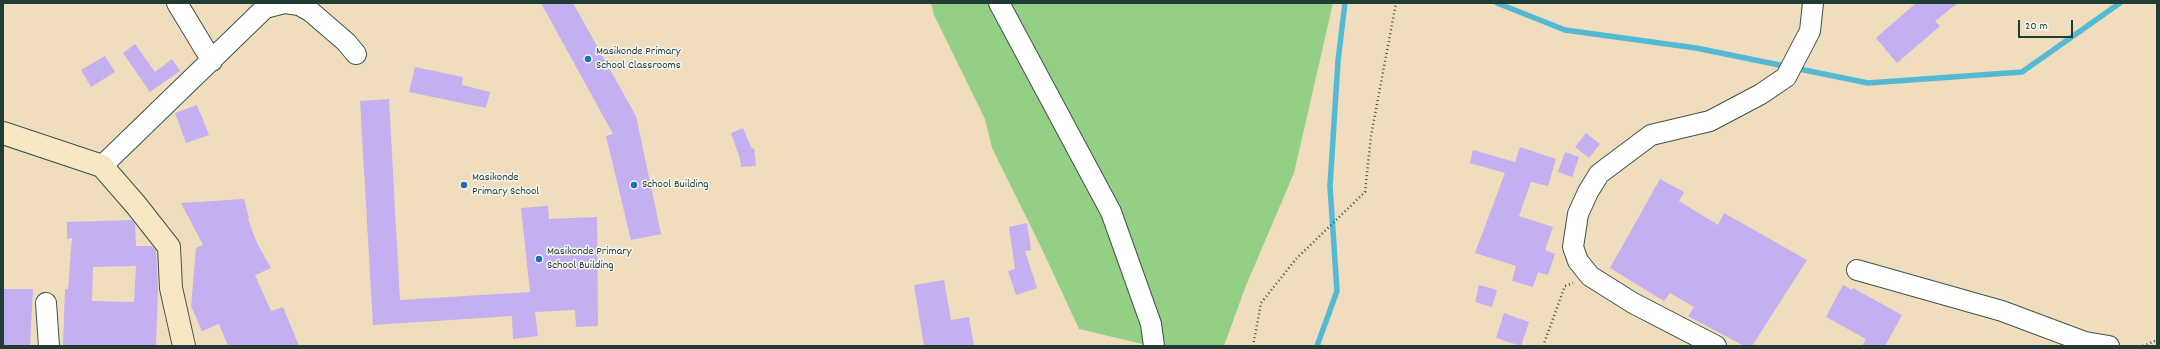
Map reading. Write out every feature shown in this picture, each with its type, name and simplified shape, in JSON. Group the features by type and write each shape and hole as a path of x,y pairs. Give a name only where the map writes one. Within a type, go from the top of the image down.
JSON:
{"main road":[{"path":"3,133 102,166 136,205 169,247 171,288 184,346"}],"street":[{"path":"177,3 212,61"},
{"path":"102,166 266,8 284,3 299,5 310,11 329,26 356,54"},
{"path":"999,3 1111,212 1151,324 1154,346"},
{"path":"1716,346 1633,303 1590,276 1575,254 1573,247 1578,214 1588,192 1600,174 1651,135 1710,121 1761,94 1786,77 1810,31 1813,3"},
{"path":"1857,270 2002,311 2086,342 2109,346"},
{"path":"46,303 50,346"}],"path":[{"path":"1253,346 1261,303 1296,259 1366,192 1371,136 1396,3"},
{"path":"1543,346 1565,286 1590,276"},
{"path":"2143,346 2157,340"}],"green space":[{"path":"931,3 1333,3 1294,173 1245,288 1224,346 1151,346 1079,329 1041,247 992,148 985,119 934,15"}],"building":[{"path":"541,3 573,3 636,116 661,234 631,240 606,136 613,134"},
{"path":"1916,3 1958,3 1935,21 1940,26 1897,63 1876,38"},
{"path":"135,44 155,72 172,59 180,71 150,92 123,53"},
{"path":"105,56 115,72 91,87 81,70"},
{"path":"415,67 463,77 462,85 490,92 486,108 409,92"},
{"path":"389,99 400,300 530,292 521,208 548,206 549,219 597,217 598,326 576,327 575,310 535,312 538,336 513,339 512,316 373,325 360,101"},
{"path":"197,105 209,135 186,143 175,113"},
{"path":"743,128 752,149 754,148 756,166 741,167 740,159 731,133"},
{"path":"1586,133 1600,144 1589,158 1575,147"},
{"path":"1520,147 1556,159 1548,186 1531,182 1519,216 1553,227 1545,250 1555,254 1548,275 1538,272 1533,287 1512,281 1516,266 1475,253 1505,173 1470,163 1473,150 1515,162"},
{"path":"1565,152 1579,157 1572,177 1558,172"},
{"path":"1660,179 1684,192 1679,201 1718,225 1724,213 1807,260 1752,346 1744,346 1688,316 1694,307 1670,293 1664,301 1610,268"},
{"path":"244,199 248,219 257,243 271,268 255,275 271,311 283,307 299,346 228,346 219,324 202,331 191,306 196,248 203,245 181,203"},
{"path":"132,220 135,224 136,246 152,246 156,250 158,288 156,346 63,346 65,289 68,289 72,238 67,239 67,222","holes":["136,266 134,302 92,301 93,267"]},
{"path":"1027,223 1031,250 1025,251 1037,288 1016,295 1008,271 1015,269 1009,227"},
{"path":"944,280 951,320 969,317 974,346 924,346 914,285"},
{"path":"1479,285 1497,290 1492,307 1475,302"},
{"path":"1843,285 1852,290 1853,288 1902,315 1885,346 1862,346 1866,339 1826,317"},
{"path":"3,289 33,289 30,346 3,345"},
{"path":"1504,313 1529,322 1521,346 1496,338"}],"waterway":[{"path":"1317,346 1337,291 1330,186 1338,61 1345,3"},
{"path":"1497,3 1565,30 1696,48 1868,83 2022,72 2120,3"}],"place":[{"name":"Masikonde Primary School Classrooms","path":"588,59"},
{"name":"Masikonde Primary School","path":"464,185"},
{"name":"School Building","path":"634,185"},
{"name":"Masikonde Primary School Building","path":"539,259"}]}
